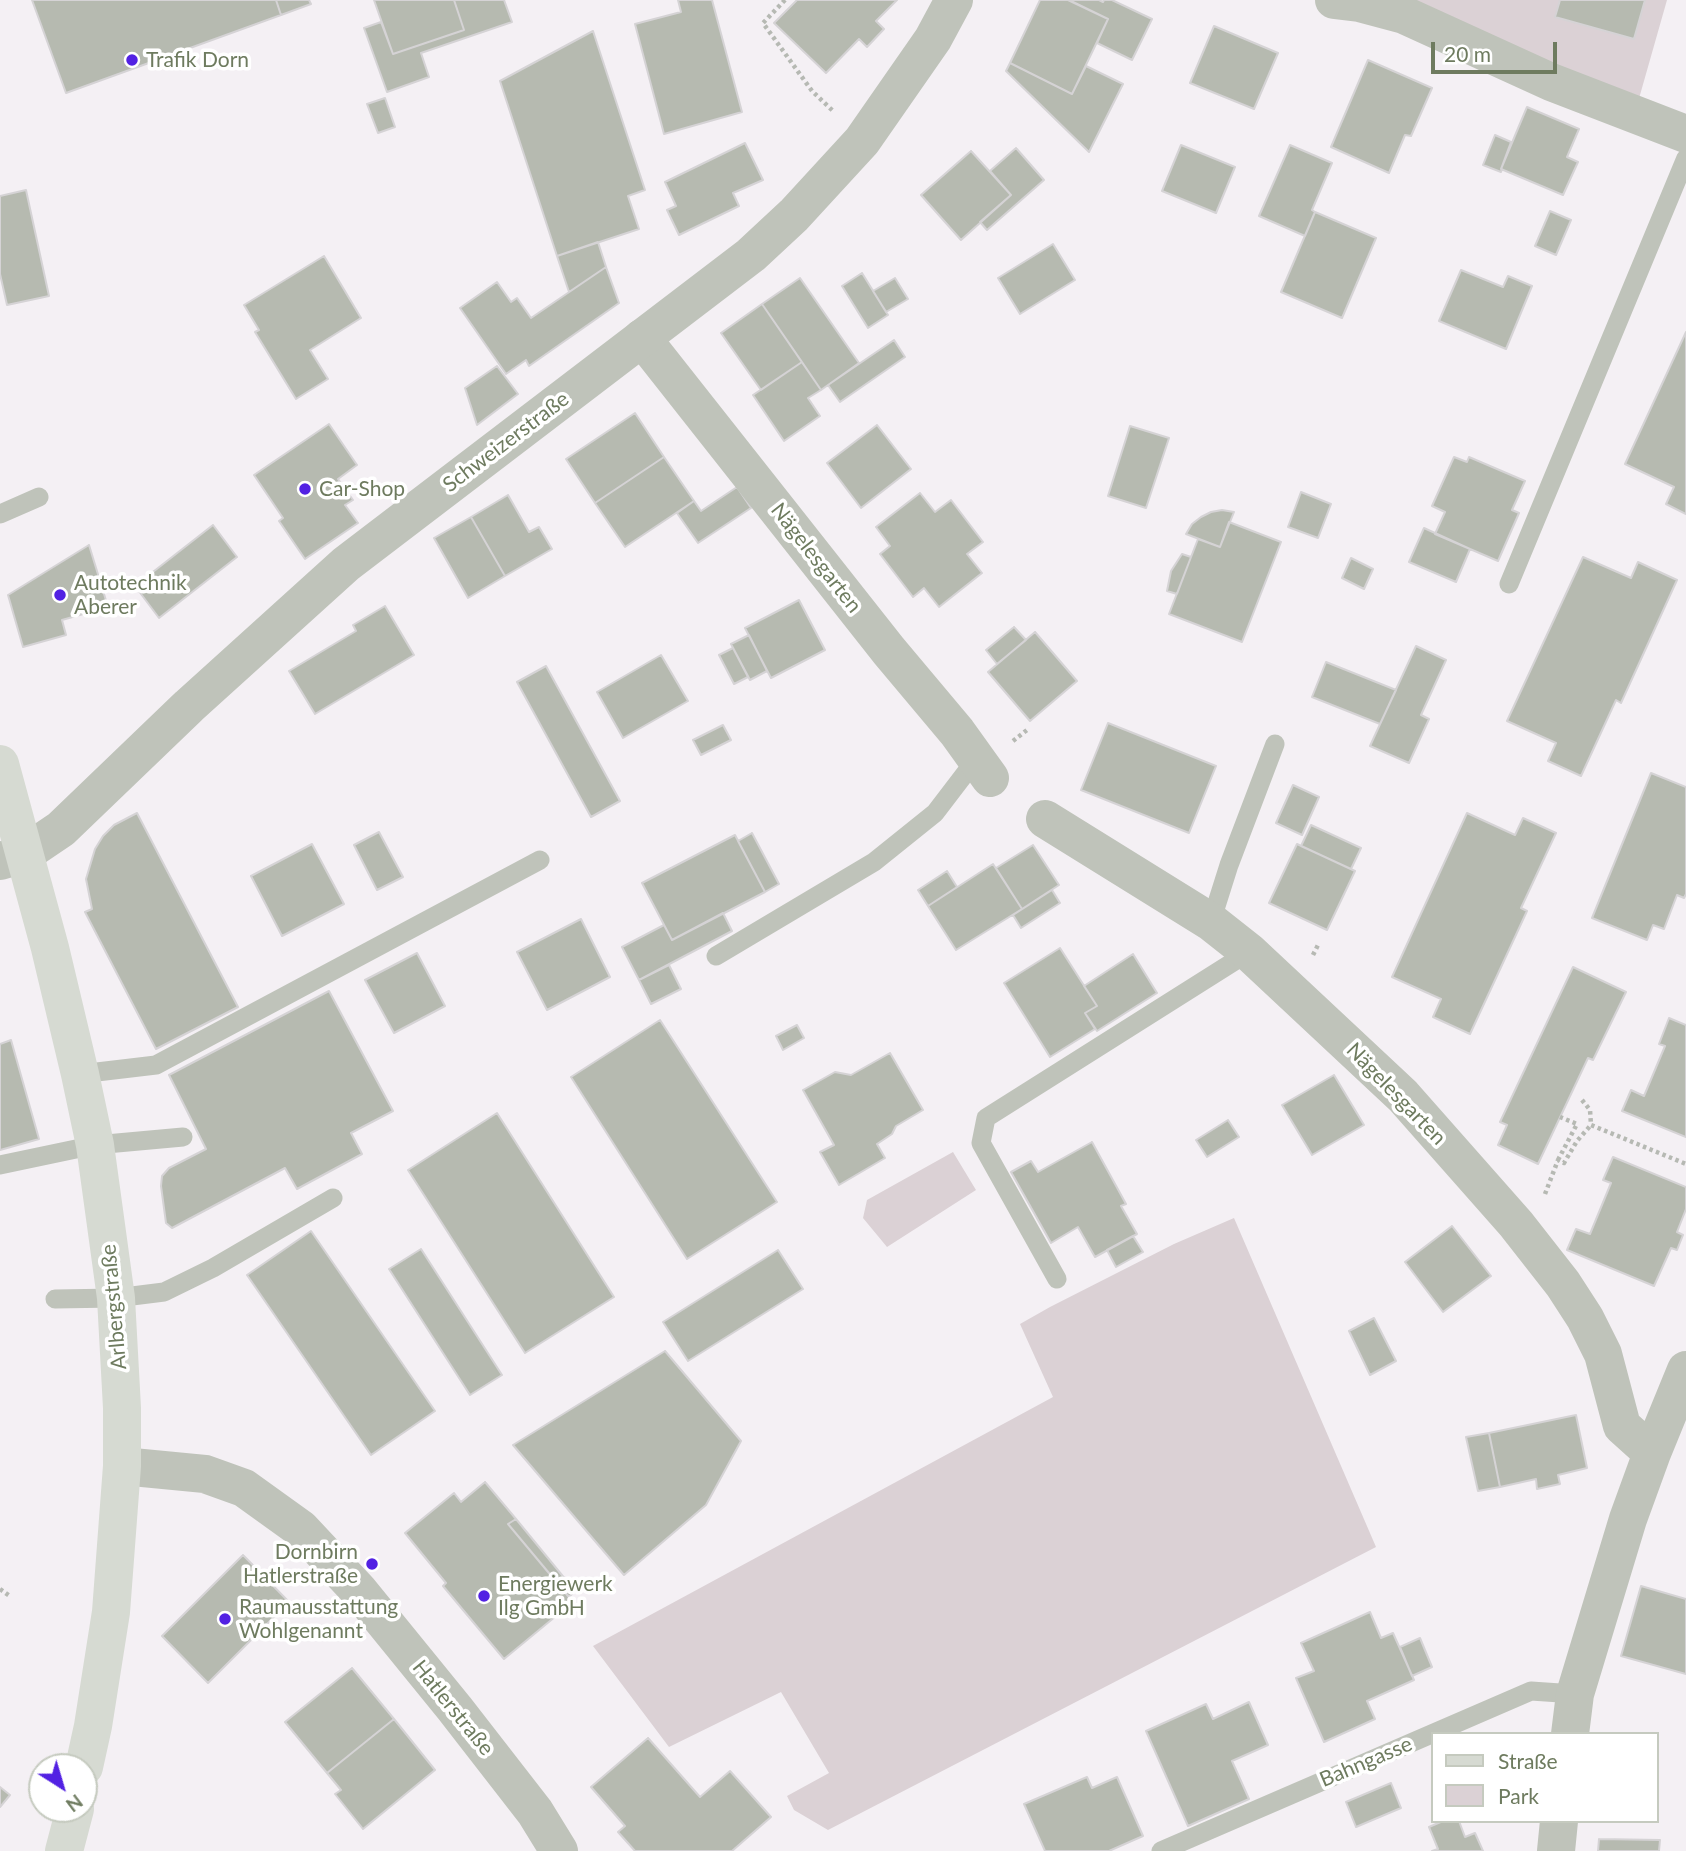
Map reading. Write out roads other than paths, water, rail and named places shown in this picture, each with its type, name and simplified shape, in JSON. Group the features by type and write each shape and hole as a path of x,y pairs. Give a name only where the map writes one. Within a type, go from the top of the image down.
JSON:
{"main road":[{"name":"Arlbergstraße","path":"0,764 12,857 50,948 80,1074 95,1145 116,1298 122,1465 111,1612 87,1753"},
{"path":"64,1851 71,1823"}],"street":[{"name":"Schweizerstraße","path":"12,857 61,829 188,706 346,564 751,255 794,215 862,141 933,39 954,0"},
{"path":"1334,0 1359,3 1404,15 1551,82 1686,134"},
{"name":"Nägelesgarten","path":"642,338 984,768"},
{"name":"Nägelesgarten","path":"1045,819 1211,922 1249,952 1403,1096 1516,1224 1563,1284 1603,1353 1622,1426 1652,1453"},
{"path":"1570,1732 1575,1694 1628,1519 1686,1370"},
{"name":"Hatlerstraße","path":"122,1465 205,1474 244,1488 301,1530 359,1591 455,1709 535,1812 559,1851"},
{"path":"1556,1851 1559,1823"}],"lane":[{"path":"1509,584 1686,158"},
{"path":"0,514 39,497"},
{"path":"1211,922 1229,865 1275,744"},
{"path":"716,956 874,862 935,813 984,768"},
{"path":"80,1074 156,1065 540,860"},
{"path":"1057,1279 981,1143 986,1118 1249,952"},
{"path":"0,1165 95,1145 183,1137"},
{"path":"55,1299 116,1298 164,1292 214,1268 333,1198"},
{"name":"Bahngasse","path":"1436,1732 1531,1691 1575,1694"},
{"name":"Bahngasse","path":"1161,1851 1430,1735"}],"place":[{"name":"Trafik Dorn","path":"132,60"},
{"name":"Car-Shop","path":"305,489"},
{"name":"Autotechnik Aberer","path":"60,595"},
{"name":"Dornbirn Hatlerstraße","path":"372,1564"},
{"name":"Energiewerk Ilg GmbH","path":"484,1596"},
{"name":"Raumausstattung Wohlgenannt","path":"225,1619"}]}
